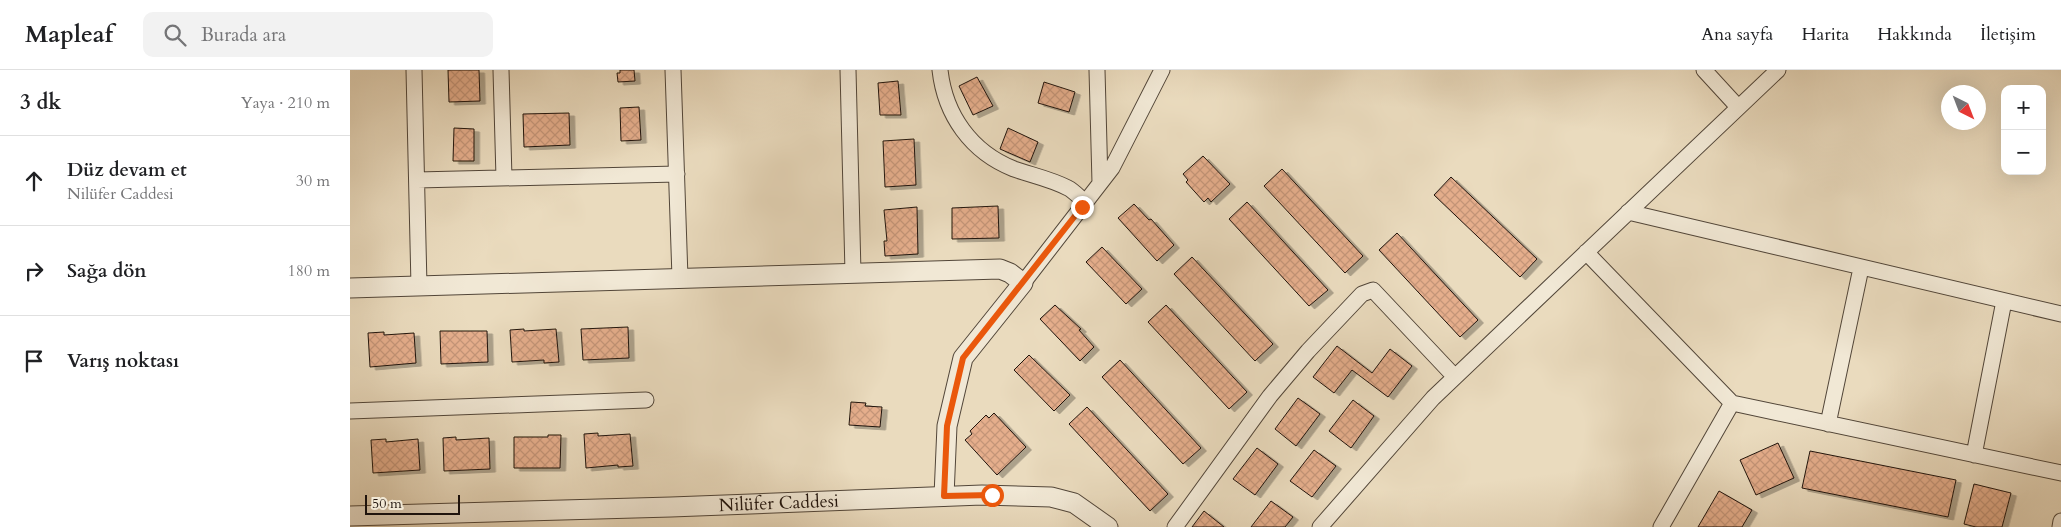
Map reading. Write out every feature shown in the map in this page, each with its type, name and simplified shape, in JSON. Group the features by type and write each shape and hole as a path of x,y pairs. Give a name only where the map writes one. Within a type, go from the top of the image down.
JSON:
{"street":[{"path":"414,70 420,286"},
{"path":"501,70 504,178"},
{"path":"673,70 680,278"},
{"path":"848,70 853,273"},
{"path":"940,70 942,89 957,124 980,149 1011,168 1068,188 1085,202"},
{"path":"1097,70 1100,183"},
{"path":"944,496 947,426 963,358 1112,168 1162,70"},
{"path":"1704,70 1738,107"},
{"path":"1320,527 1433,398 1778,70"},
{"path":"417,180 677,174"},
{"path":"1628,212 2061,314"},
{"path":"1586,252 1732,403 2061,473"},
{"path":"1828,424 1861,268"},
{"path":"350,288 1000,269 1010,273 1023,283"},
{"path":"1176,527 1270,396 1308,351 1362,294 1373,290 1455,377"},
{"path":"1974,455 2004,301"},
{"path":"350,411 646,400"},
{"path":"1662,527 1732,403"},
{"name":"Nilüfer Caddesi","path":"350,516 671,507 982,494 1051,497 1074,503 1108,527"},
{"path":"2060,527 2061,520"}],"building":[{"path":"448,70 479,70 480,101 449,102"},
{"path":"620,70 634,70 635,81 618,82 617,73 620,73"},
{"path":"977,77 993,106 973,115 959,86"},
{"path":"898,81 901,115 880,115 878,83"},
{"path":"1044,82 1075,92 1069,112 1038,103"},
{"path":"639,107 641,140 621,141 620,108"},
{"path":"569,113 570,145 524,147 523,114"},
{"path":"454,128 474,129 474,161 453,161"},
{"path":"1008,128 1038,142 1030,162 1000,149"},
{"path":"914,139 916,185 885,187 883,141"},
{"path":"1203,156 1230,184 1211,202 1208,198 1204,202 1186,182 1188,180 1183,174"},
{"path":"1282,169 1363,256 1345,273 1264,186"},
{"path":"1451,177 1537,259 1520,277 1434,195"},
{"path":"1247,202 1328,290 1309,306 1229,219"},
{"path":"1134,204 1149,220 1151,219 1174,245 1157,261 1118,218"},
{"path":"998,206 999,238 952,239 952,208"},
{"path":"917,207 918,254 885,256 884,241 887,241 884,210"},
{"path":"1397,233 1478,320 1460,337 1379,250"},
{"path":"1102,247 1142,289 1126,304 1086,262"},
{"path":"1192,257 1273,344 1255,361 1174,274"},
{"path":"1055,305 1081,329 1079,330 1094,347 1080,361 1040,319"},
{"path":"1166,305 1247,392 1229,409 1148,322"},
{"path":"628,327 629,358 583,360 581,329"},
{"path":"524,329 524,331 556,329 559,362 544,363 544,360 512,362 510,330"},
{"path":"440,331 487,331 488,362 441,364"},
{"path":"384,332 384,335 414,333 416,363 370,367 368,333"},
{"path":"1337,346 1372,373 1390,349 1412,366 1388,397 1352,370 1334,393 1313,377"},
{"path":"1029,355 1070,395 1054,411 1014,370"},
{"path":"1120,360 1201,448 1183,464 1102,377"},
{"path":"1298,398 1320,414 1296,446 1275,429"},
{"path":"1353,400 1374,416 1351,448 1329,431"},
{"path":"851,402 866,403 865,406 882,407 880,427 849,425"},
{"path":"1087,407 1168,494 1150,511 1069,424"},
{"path":"994,413 1026,447 997,475 965,440 972,434 970,431 986,415 989,418"},
{"path":"598,433 598,436 630,434 633,466 618,467 618,465 586,468 584,434"},
{"path":"548,435 561,435 560,468 514,468 514,437 548,437"},
{"path":"456,437 456,440 489,438 490,469 444,471 443,438"},
{"path":"386,439 386,442 418,439 420,470 373,473 371,440"},
{"path":"1778,443 1794,478 1756,495 1740,460"},
{"path":"1257,448 1278,464 1255,495 1233,479"},
{"path":"1314,450 1336,466 1312,497 1290,481"},
{"path":"1810,451 1956,480 1948,517 1802,488"},
{"path":"1974,484 2011,493 2002,527 1976,527 1964,524"},
{"path":"1719,491 1752,510 1742,527 1698,527"},
{"path":"1271,501 1293,517 1285,527 1251,527"},
{"path":"1204,511 1224,527 1192,527"}],"route":[{"path":"992,495 944,496 947,426 963,358 1082,207"}]}
